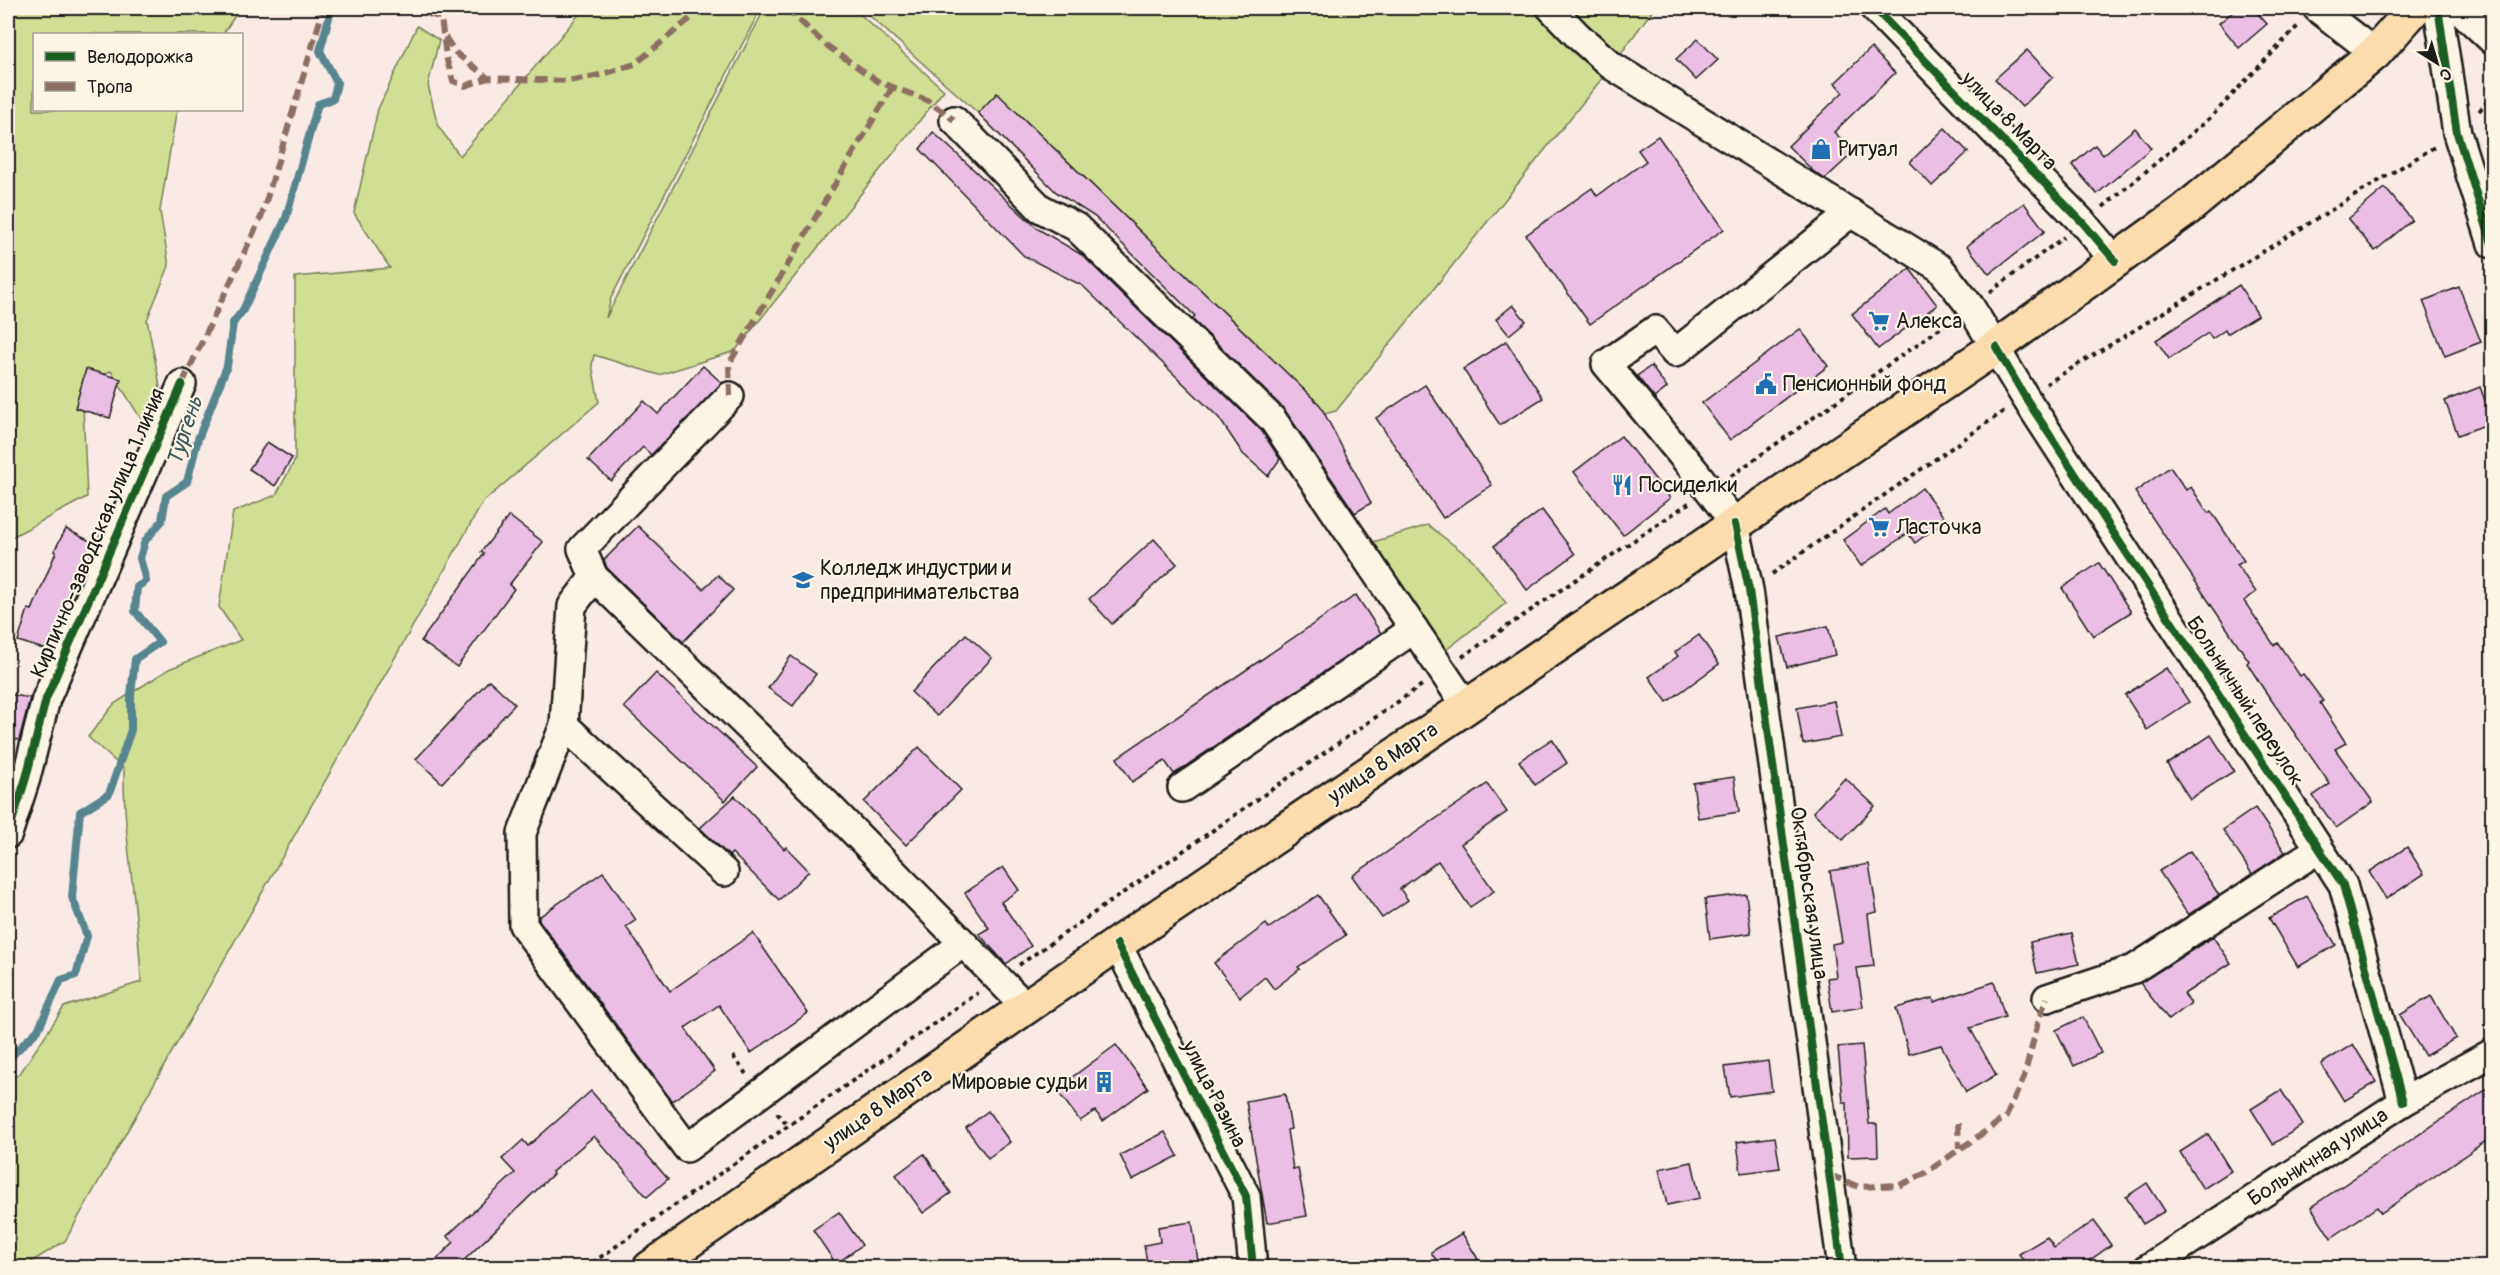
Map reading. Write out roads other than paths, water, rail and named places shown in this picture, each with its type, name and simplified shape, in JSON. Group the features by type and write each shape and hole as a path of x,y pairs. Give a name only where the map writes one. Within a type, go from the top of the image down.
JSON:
{"main road":[{"name":"улица 8 Марта","path":"651,1268 1117,944 1996,347 2184,211 2375,53 2415,8"}],"street":[{"name":"Больничный переулок","path":"1551,8 1612,66 1940,268 1970,306 2025,396 2343,885 2403,1102"},
{"name":"улица 8 Марта","path":"1874,8 2075,215 2115,261"},
{"path":"2317,8 2375,53"},
{"path":"2438,8 2457,134 2493,244"},
{"path":"2458,8 2493,40"},
{"path":"954,120 1040,208 1076,227 1273,420 1466,706"},
{"path":"1735,524 1694,470 1606,364 1655,330 1675,353 1851,213"},
{"name":"Кирпично-заводская улица 1 линия","path":"8,834 26,778 46,699 182,384"},
{"path":"730,396 582,549 594,577 813,790 1026,1007"},
{"name":"Октябрьская улица","path":"1735,524 1749,590 1842,1268"},
{"path":"594,577 572,606 564,725 522,833 523,925 687,1148 962,944"},
{"path":"1182,788 1414,629"},
{"path":"564,725 723,872"},
{"path":"2047,998 2134,969 2319,849"},
{"name":"улица Разина","path":"1117,944 1246,1196 1253,1268"},
{"name":"Больничная улица","path":"2148,1268 2403,1102 2493,1053"}],"waterway":[{"name":"Тургень","path":"8,1059 38,1030 61,980 76,975 87,936 72,897 80,812 109,794 131,730 131,695 135,659 160,642 135,611 137,587 146,581 140,558 145,541 162,521 166,496 187,482 198,439 227,366 233,323 243,310 286,218 318,104 333,99 337,83 320,51 331,10 338,8"}],"place":[{"name":"Ритуал","path":"1821,149"},
{"name":"Алекса","path":"1879,321"},
{"name":"Пенсионный фонд","path":"1766,384"},
{"name":"Посиделки","path":"1622,485"},
{"name":"Ласточка","path":"1879,527"},
{"name":"Колледж индустрии и предпринимательства","path":"803,580"},
{"name":"Мировые судьи","path":"1104,1082"}]}
